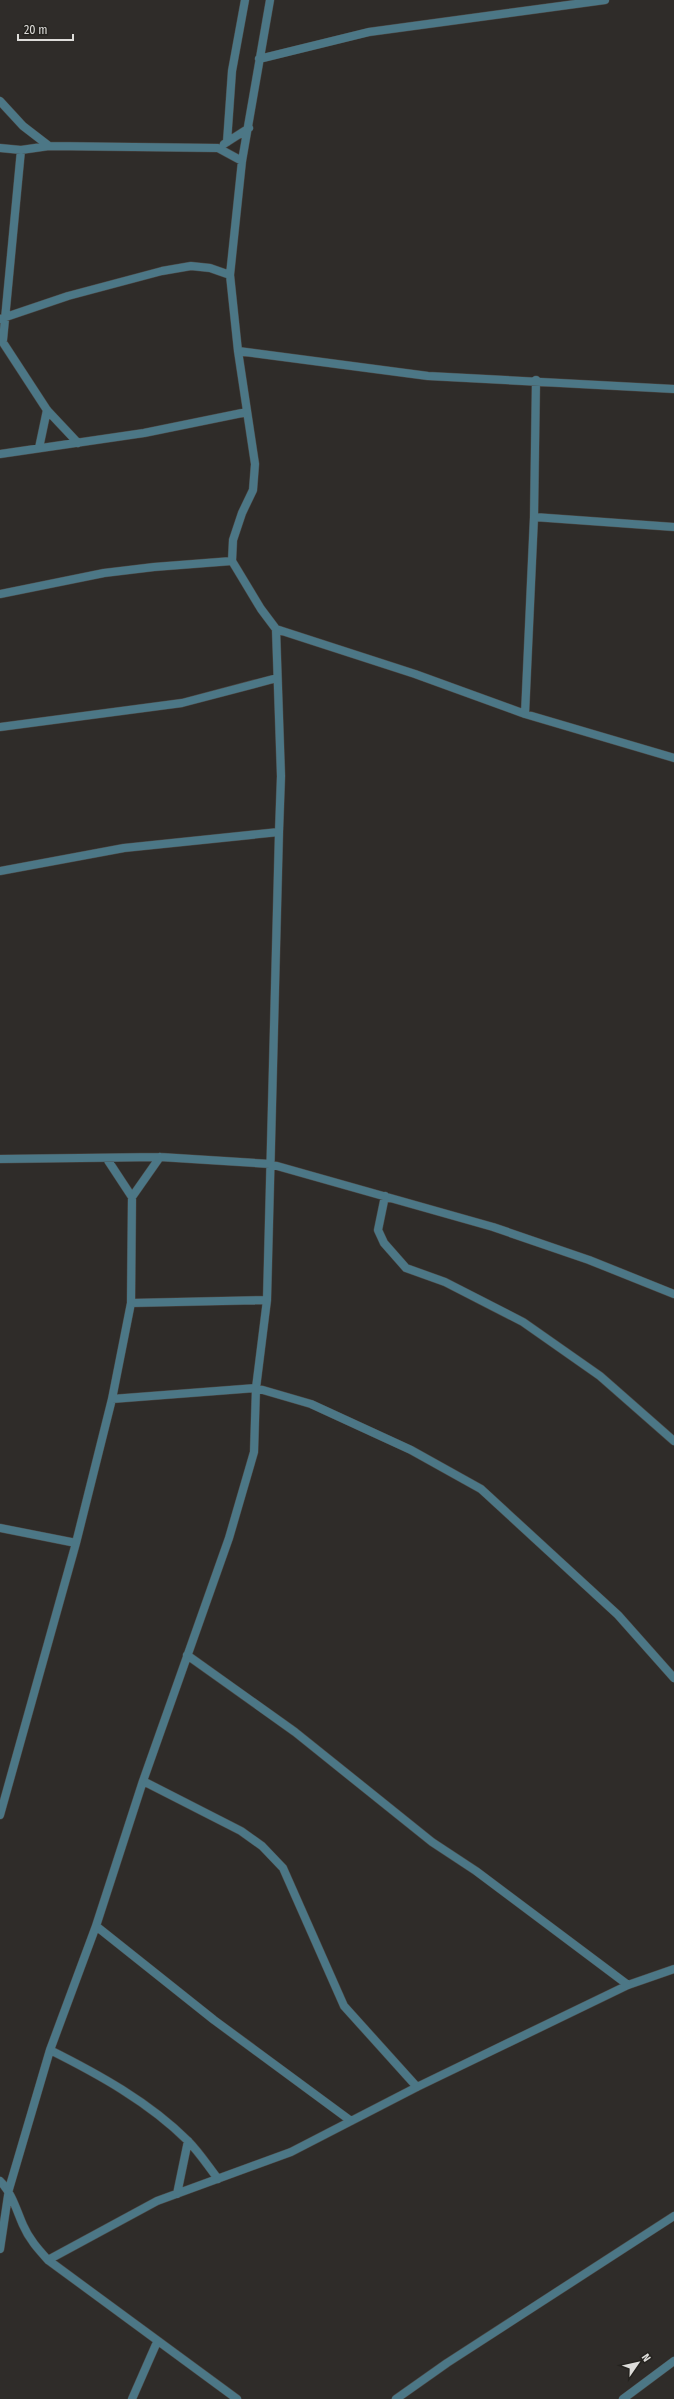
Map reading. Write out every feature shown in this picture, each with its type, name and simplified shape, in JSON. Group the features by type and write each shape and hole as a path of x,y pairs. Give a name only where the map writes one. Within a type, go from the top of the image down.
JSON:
{"street":[{"path":"227,142 232,71 246,0"},
{"path":"270,0 259,59 249,128 242,161 230,275 238,351 255,464 253,490 242,512 233,540 232,561 261,609 276,629 415,674 525,714 674,758"},
{"path":"259,59 369,32 539,4 605,0"},
{"path":"0,101 23,126 49,146"},
{"path":"218,148 249,128"},
{"path":"0,148 22,150 49,146 218,148 242,161"},
{"path":"22,150 2,318 1,339 47,410 78,443"},
{"path":"2,318 68,296 162,271 191,266 210,268 230,275"},
{"path":"238,351 428,376 536,380 674,389"},
{"path":"525,714 534,517 536,380"},
{"path":"39,448 47,410"},
{"path":"0,454 144,433 247,412"},
{"path":"534,517 674,527"},
{"path":"0,594 104,573 154,566 232,561"},
{"path":"0,2249 9,2189 50,2050 96,1926 143,1781 229,1538 254,1452 256,1388 267,1300 278,832 281,776 276,629"},
{"path":"0,727 182,703 277,678"},
{"path":"0,871 124,848 278,832"},
{"path":"132,1197 160,1157"},
{"path":"0,1159 108,1159 160,1157 270,1164 493,1227 589,1260 674,1294"},
{"path":"0,1815 76,1543 112,1399 131,1304 132,1197 108,1159"},
{"path":"385,1196 378,1230 384,1243 406,1268 445,1282 523,1322 600,1376 674,1441"},
{"path":"131,1304 267,1300"},
{"path":"112,1399 256,1388 311,1404 411,1450 481,1489 618,1615 674,1678"},
{"path":"0,1528 76,1543"},
{"path":"187,1655 295,1732 432,1842 476,1871 628,1985"},
{"path":"143,1781 240,1831 262,1846 283,1868 344,2006 417,2087"},
{"path":"96,1926 214,2020 351,2121"},
{"path":"48,2260 157,2201 291,2152 417,2087 628,1985 674,1969"},
{"path":"50,2050 91,2071 160,2117 188,2141 218,2179"},
{"path":"177,2194 188,2141"},
{"path":"0,2180 9,2189 34,2246 48,2260 157,2342 237,2399"},
{"path":"396,2399 448,2363 674,2216"},
{"path":"132,2399 157,2342"},
{"path":"623,2399 674,2361"}]}
